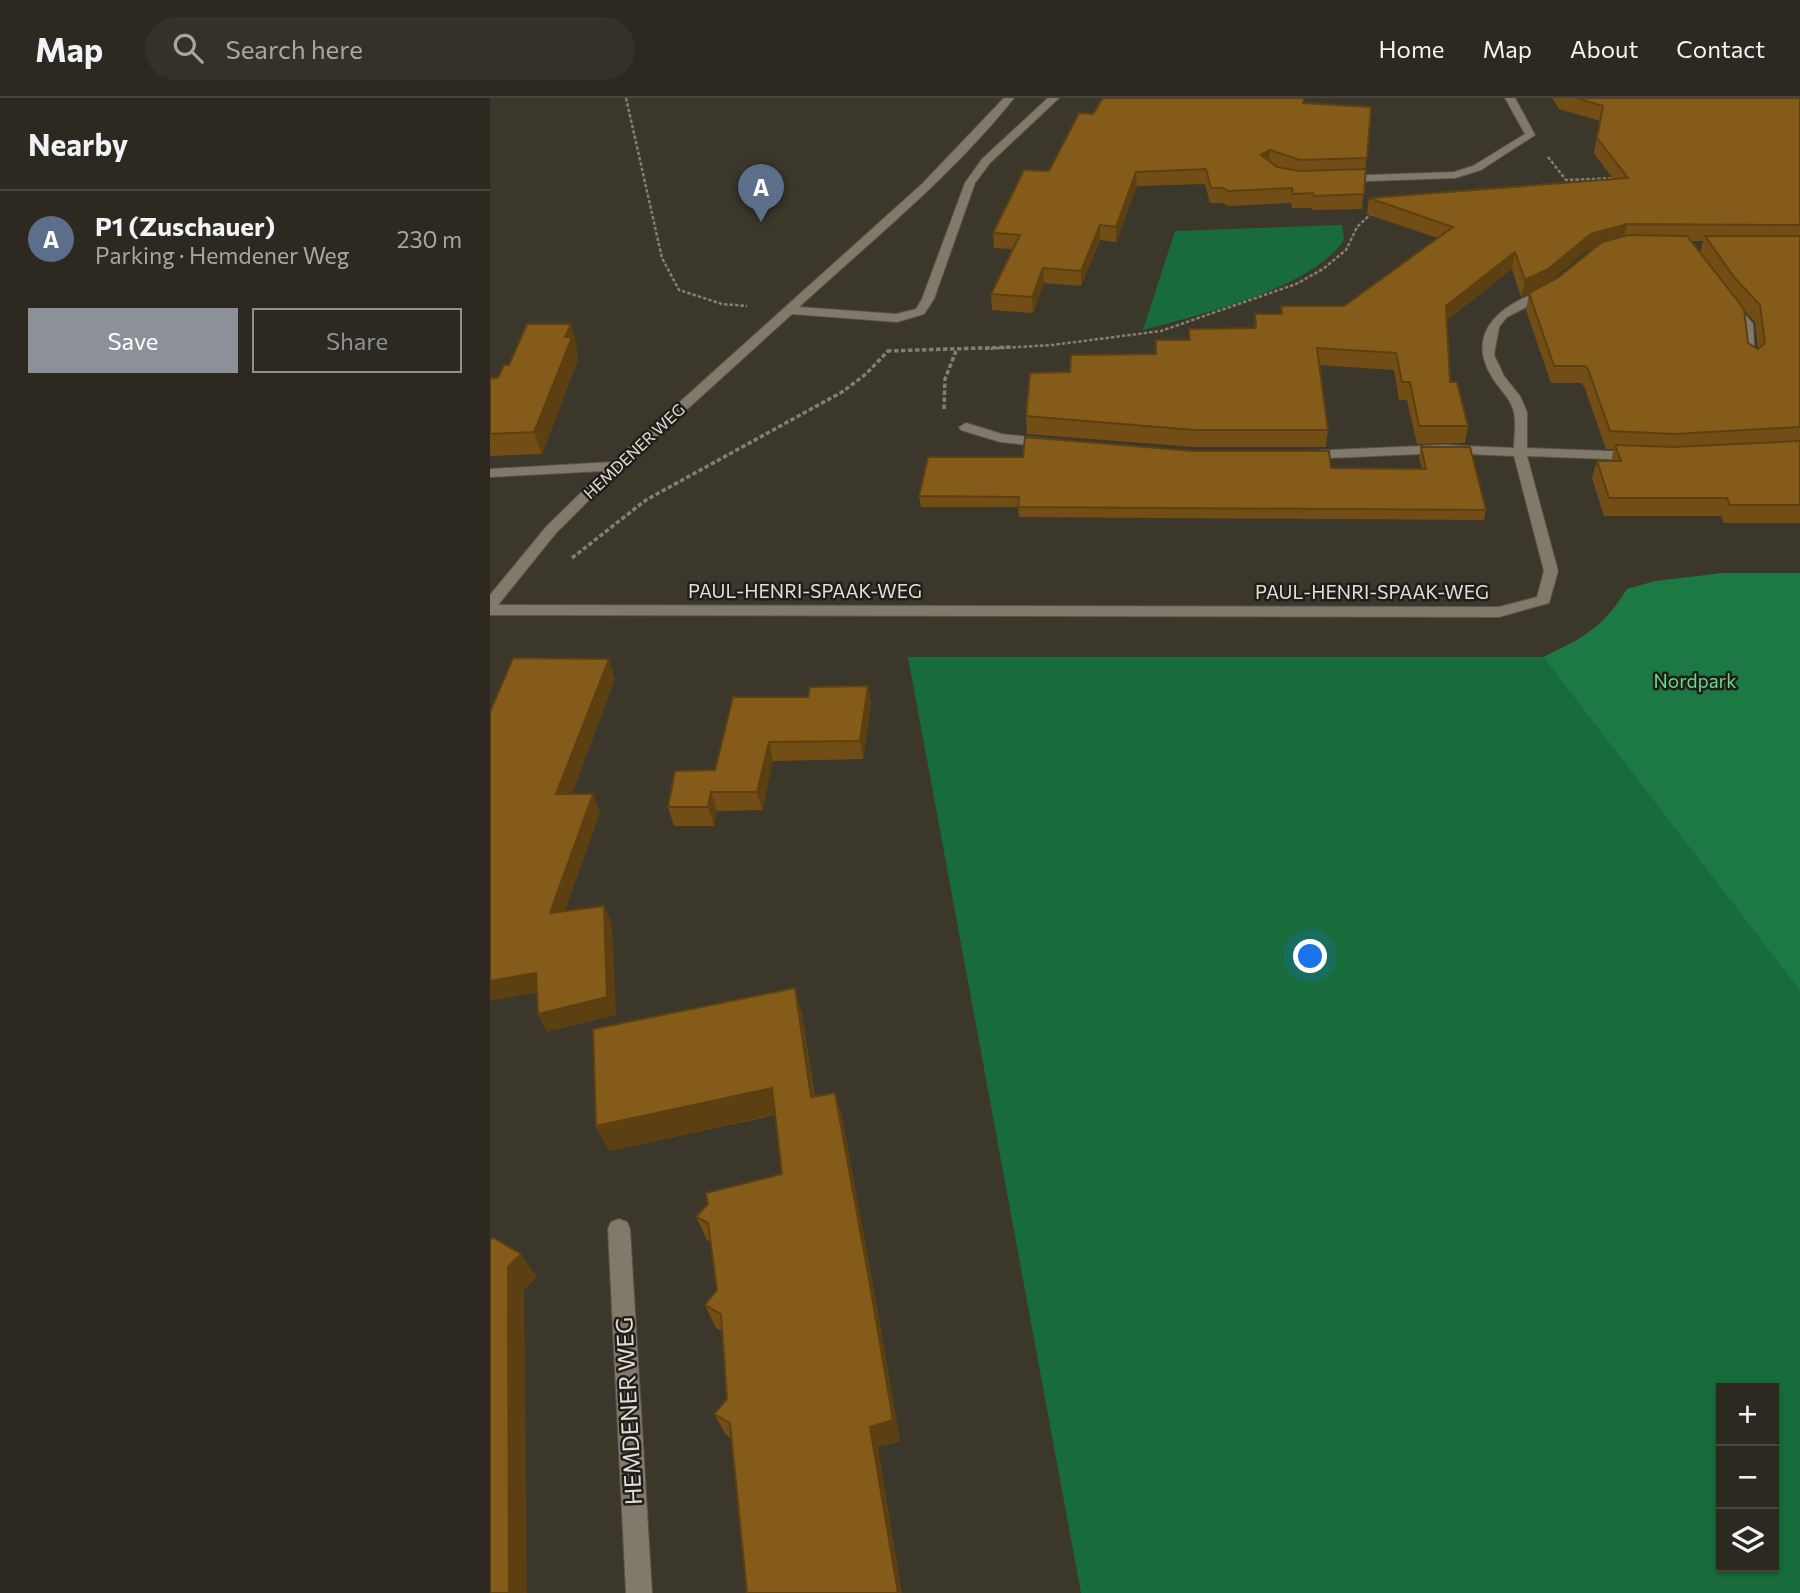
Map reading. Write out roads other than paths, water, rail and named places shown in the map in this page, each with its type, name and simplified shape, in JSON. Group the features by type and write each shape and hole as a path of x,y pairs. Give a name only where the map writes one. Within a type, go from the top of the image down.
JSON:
{"street":[{"name":"HEMDENER WEG","path":"490,607 551,530 616,467 926,186 1009,98"},
{"path":"789,310 897,318 920,311 928,299 971,183 986,161 1054,98"},
{"path":"1332,179 1455,175 1477,169 1530,135 1510,98"},
{"path":"1520,454 1521,412 1514,396 1498,377 1488,355 1489,336 1503,314 1557,284"},
{"path":"1723,297 1747,324 1751,360"},
{"path":"966,427 1000,438 1070,444"},
{"path":"1289,455 1444,449 1520,454 1655,457"},
{"name":"PAUL-HENRI-SPAAK-WEG","path":"490,607 1499,612 1544,600 1552,571 1520,454"},
{"path":"490,473 616,467"},
{"name":"HEMDENER WEG","path":"619,1228 639,1593"}],"place":[{"name":"P1 (Zuschauer)","path":"761,222"}],"park label":[{"name":"Nordpark","path":"1695,681"}]}
